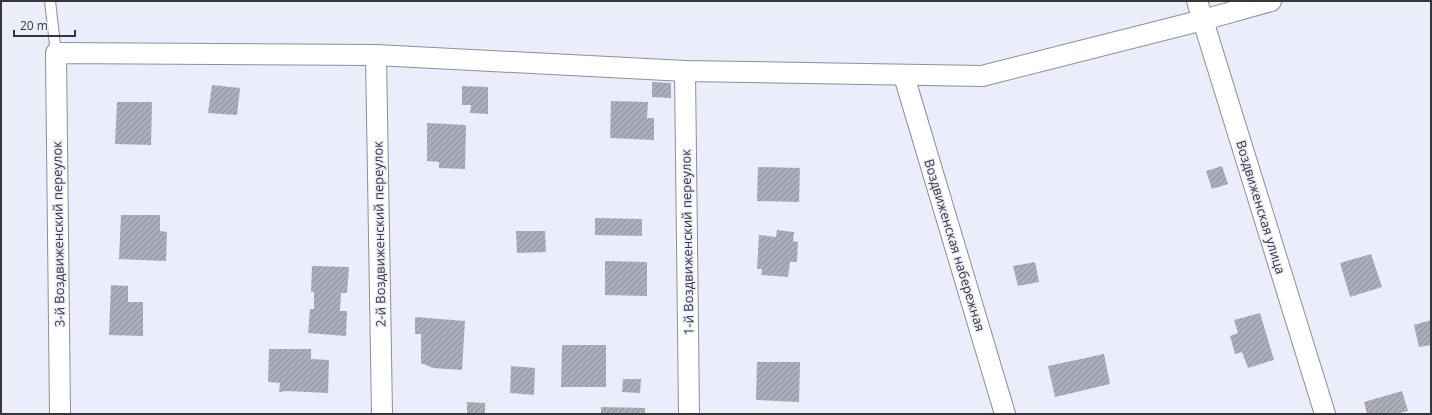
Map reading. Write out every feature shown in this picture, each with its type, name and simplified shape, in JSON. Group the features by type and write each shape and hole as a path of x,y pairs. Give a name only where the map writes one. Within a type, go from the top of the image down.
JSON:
{"street":[{"name":"Воздвиженская улица","path":"1197,1 1325,414"},
{"path":"56,53 376,55 685,71 904,76 982,76 1203,20 1271,1"},
{"name":"3-й Воздвиженский переулок","path":"56,53 60,414"},
{"name":"2-й Воздвиженский переулок","path":"376,55 382,414"},
{"name":"1-й Воздвиженский переулок","path":"685,71 689,414"},
{"name":"Воздвиженская набережная","path":"904,76 1005,414"}],"lane":[{"path":"50,1 56,53"}],"building":[{"path":"652,82 671,83 671,98 652,97"},
{"path":"212,85 240,88 237,115 208,113"},
{"path":"462,86 488,87 488,114 470,113 471,105 462,105"},
{"path":"611,101 648,102 647,118 654,118 654,140 610,138"},
{"path":"117,102 152,102 151,145 115,144"},
{"path":"427,123 466,125 465,169 439,168 439,162 427,161"},
{"path":"1222,166 1228,184 1212,189 1206,171"},
{"path":"758,167 800,168 799,202 757,201"},
{"path":"121,215 160,215 160,231 167,232 166,261 119,259"},
{"path":"595,218 642,219 642,236 595,235"},
{"path":"777,230 794,232 793,241 798,242 797,262 790,262 788,277 761,275 762,269 757,269 759,235 776,237"},
{"path":"516,231 545,231 546,252 517,253"},
{"path":"1371,254 1382,287 1350,297 1340,263"},
{"path":"605,261 647,262 647,296 605,295"},
{"path":"1035,262 1039,282 1018,286 1013,266"},
{"path":"312,266 349,267 347,293 341,293 340,311 347,311 346,336 308,333 310,309 314,309 314,292 311,292"},
{"path":"111,285 128,286 128,302 143,302 143,336 109,335"},
{"path":"1260,313 1274,360 1248,368 1242,352 1235,354 1230,336 1238,333 1234,320"},
{"path":"415,317 465,321 462,370 433,368 421,363 421,334 415,334"},
{"path":"1431,320 1431,345 1419,347 1414,325"},
{"path":"562,345 606,345 606,387 561,387"},
{"path":"269,349 311,349 311,359 329,360 328,393 279,392 280,383 268,382"},
{"path":"1104,354 1110,384 1055,397 1048,366"},
{"path":"757,362 800,362 799,402 756,400"},
{"path":"511,366 535,368 534,395 510,393"},
{"path":"623,379 641,379 640,393 622,392"},
{"path":"1402,391 1408,411 1395,414 1367,414 1364,402"},
{"path":"467,402 485,403 485,414 467,414"},
{"path":"601,407 645,408 645,414 601,414"}]}
